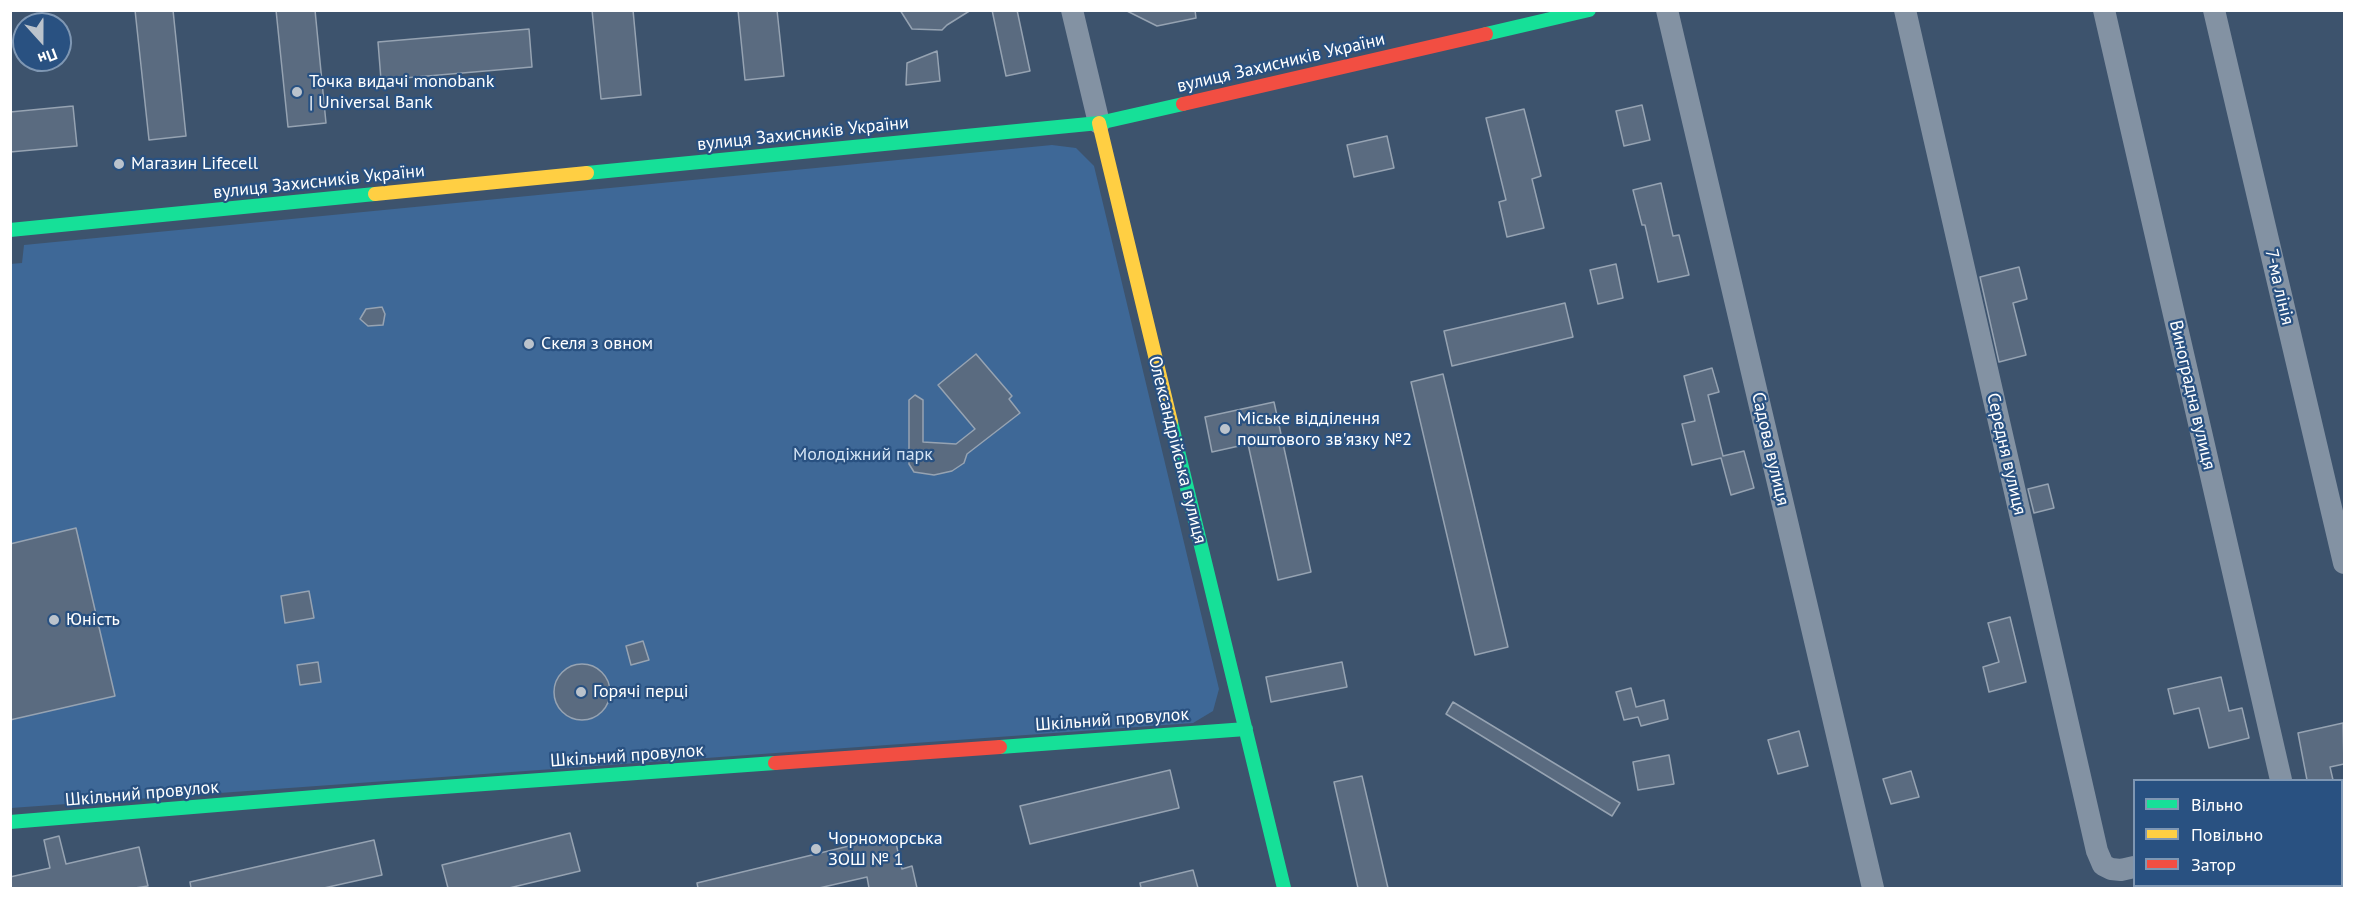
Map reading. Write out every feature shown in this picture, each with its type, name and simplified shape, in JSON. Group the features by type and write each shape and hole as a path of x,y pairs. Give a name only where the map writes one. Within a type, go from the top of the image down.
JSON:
{"main road":[{"name":"вулиця Захисників України","path":"10,230 1099,123 1589,10"},
{"name":"Олександрійська вулиця","path":"1099,123 1284,888"},
{"name":"Шкільний провулок","path":"10,822 388,791 1246,729"}],"street":[{"name":"Олександрійська вулиця","path":"1072,10 1099,123"},
{"name":"Садова вулиця","path":"1667,10 1873,888"},
{"name":"Середня вулиця","path":"1905,10 2097,851 2103,865 2111,869 2133,867"},
{"name":"Виноградна вулиця","path":"2104,10 2281,779"},
{"name":"7-ма лінія","path":"2214,10 2344,564"}],"green space":[{"name":"Молодіжний парк","path":"1052,145 1076,148 1094,166 1219,689 1213,711 1193,723 11,808 10,264 22,263 24,245"}],"building":[{"path":"135,10 173,10 186,136 149,140"},
{"path":"276,10 315,10 326,123 288,127"},
{"path":"592,10 633,10 641,95 601,99"},
{"path":"738,10 777,10 784,76 745,80"},
{"path":"900,10 971,10 942,30 912,29"},
{"path":"992,10 1017,10 1030,71 1006,76"},
{"path":"1125,10 1195,10 1196,18 1157,26"},
{"path":"529,29 532,67 381,80 378,42"},
{"path":"937,51 940,81 906,85 907,63"},
{"path":"1642,105 1650,140 1624,146 1616,111"},
{"path":"73,106 77,146 10,152 10,112"},
{"path":"1524,109 1541,176 1532,179 1544,228 1507,237 1499,202 1506,200 1486,118"},
{"path":"1387,136 1394,168 1354,177 1347,145"},
{"path":"1661,183 1673,236 1679,235 1689,275 1658,282 1645,225 1642,225 1633,190"},
{"path":"1616,264 1623,298 1598,304 1590,270"},
{"path":"2019,267 2027,299 2013,303 2026,355 1999,362 1980,277"},
{"path":"1565,303 1573,337 1452,366 1444,331"},
{"path":"382,307 385,314 383,325 368,326 360,319 366,309"},
{"path":"976,354 1012,396 1009,399 1020,413 967,454 964,463 952,471 934,475 914,472 909,464 909,400 915,395 923,400 923,442 956,444 975,429 938,385"},
{"path":"1712,368 1719,392 1708,395 1723,456 1744,451 1754,488 1731,495 1721,458 1692,465 1682,424 1695,421 1684,376"},
{"path":"1443,374 1508,647 1475,655 1411,382"},
{"path":"1274,402 1311,572 1278,580 1248,444 1212,452 1205,417"},
{"path":"2048,484 2054,508 2034,513 2028,489"},
{"name":"Юність","path":"76,528 115,696 10,720 10,544"},
{"path":"309,591 314,618 285,623 281,596"},
{"path":"2010,617 2026,682 1989,692 1983,667 1999,662 1988,623"},
{"path":"643,641 649,660 631,665 626,646"},
{"path":"318,662 321,682 300,685 297,665"},
{"path":"1342,662 1347,687 1271,702 1266,677"},
{"path":"576,664 588,664 598,668 606,676 610,692 606,708 598,716 588,720 576,720 566,716 558,708 554,698 554,686 558,676 566,668"},
{"path":"2221,677 2229,711 2242,708 2249,738 2209,748 2199,708 2174,714 2168,689"},
{"path":"1631,688 1636,707 1664,700 1668,719 1641,726 1638,717 1624,720 1616,692"},
{"path":"1453,702 1620,803 1612,816 1446,714"},
{"path":"2343,723 2344,764 2330,767 2333,779 2307,779 2298,733"},
{"path":"1799,731 1808,766 1778,774 1768,740"},
{"path":"1669,755 1674,784 1638,790 1633,762"},
{"path":"1170,770 1179,808 1030,844 1020,806"},
{"path":"1911,771 1919,797 1891,804 1883,779"},
{"path":"1362,776 1388,888 1358,888 1334,782"},
{"path":"570,833 580,871 509,888 448,888 442,865"},
{"path":"894,835 902,869 912,866 917,888 869,888 867,877 819,888 698,888 697,883"},
{"path":"59,836 66,864 139,847 148,886 135,888 10,888 10,877 50,868 44,840"},
{"path":"374,840 382,875 324,888 191,888 190,882"},
{"path":"1193,870 1198,888 1141,888 1140,883"}],"traffic: fast":[{"path":"1486,34 1589,10"},
{"path":"587,173 1099,123 1183,104"},
{"path":"10,230 375,194"},
{"path":"1171,422 1284,888"},
{"path":"1000,747 1246,729"},
{"path":"10,822 388,791 775,763"}],"traffic: slow":[{"path":"1099,123 1171,422"},
{"path":"375,194 587,173"}],"traffic: jam":[{"path":"1183,104 1486,34"},
{"path":"775,763 1000,747"}],"place":[{"name":"Точка видачі monobank | Universal Bank","path":"297,92"},
{"name":"Магазин Lifecell","path":"119,164"},
{"name":"Скеля з овном","path":"529,344"},
{"name":"Міське відділення поштового зв'язку №2","path":"1225,429"},
{"name":"Юність","path":"54,620"},
{"name":"Горячі перці","path":"581,692"},
{"name":"Чорноморська ЗОШ № 1","path":"816,849"}]}
